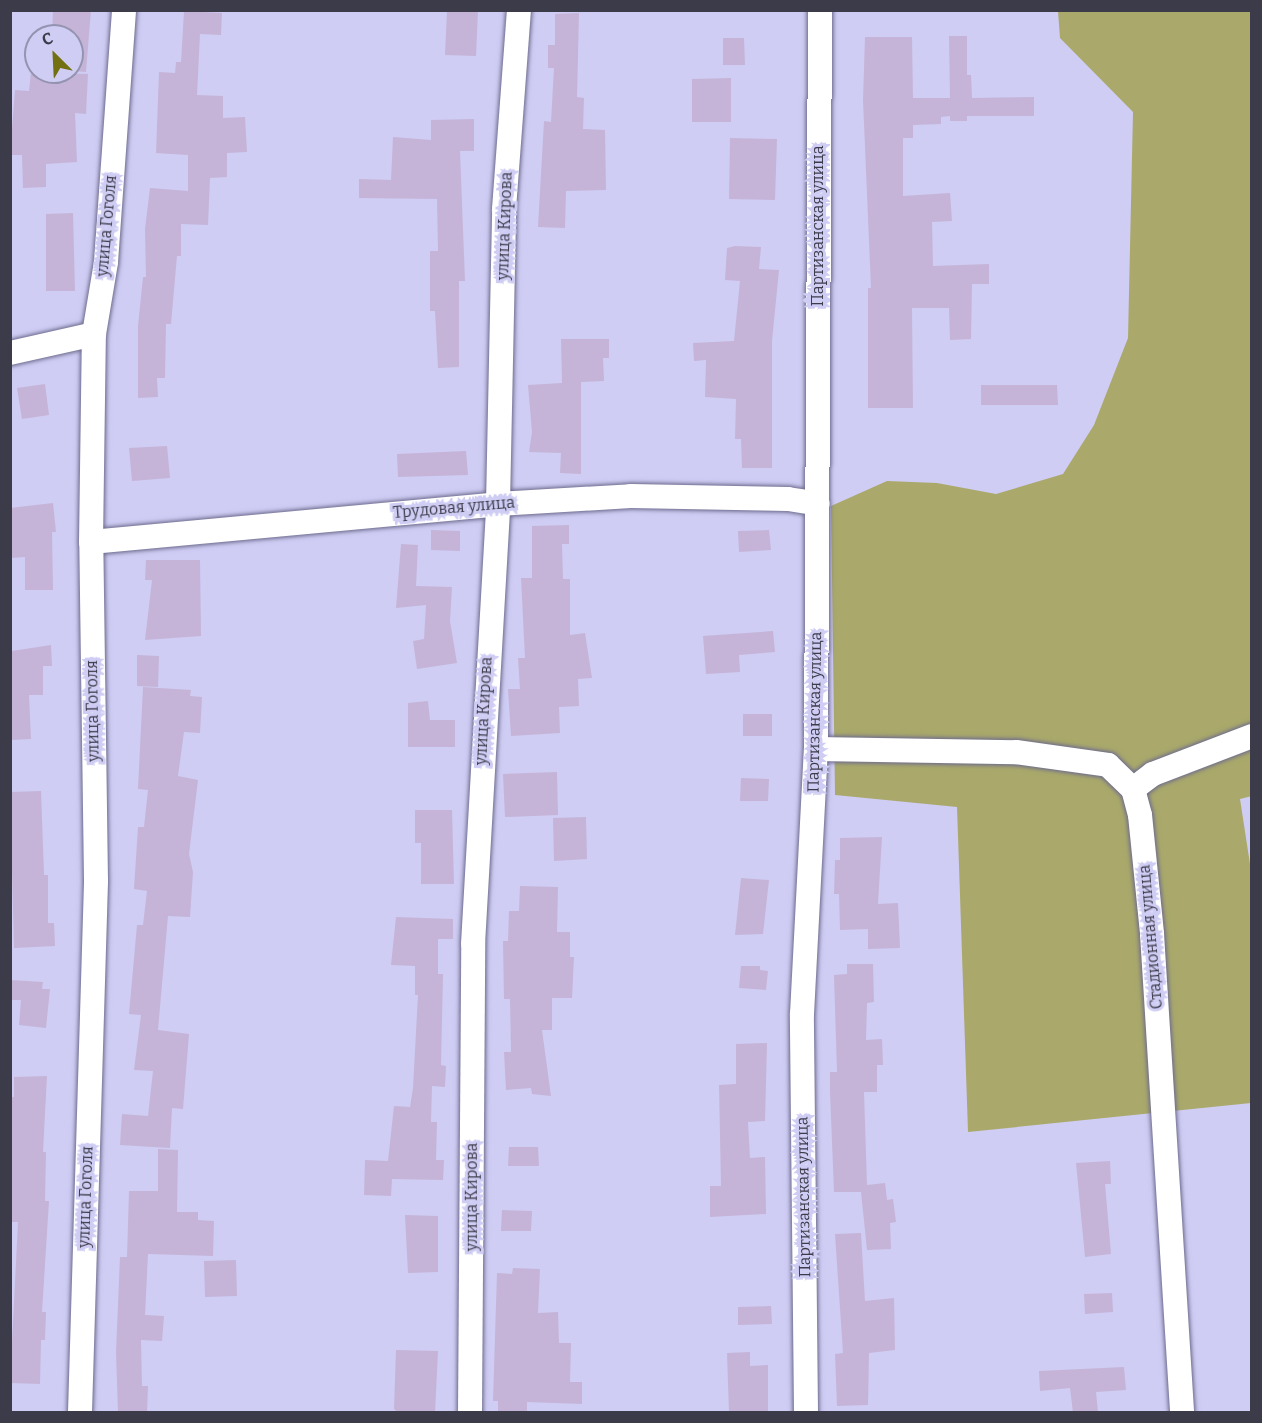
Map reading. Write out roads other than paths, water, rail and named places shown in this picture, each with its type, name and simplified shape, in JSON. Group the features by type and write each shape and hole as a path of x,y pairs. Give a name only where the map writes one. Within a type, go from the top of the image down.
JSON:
{"street":[{"name":"улица Гоголя","path":"80,1413 96,881 91,542 94,334 106,262 124,10"},
{"name":"улица Кирова","path":"470,1413 473,944 498,504 504,209 519,10"},
{"name":"Партизанская улица","path":"806,1413 802,1014 816,749 820,10"},
{"path":"10,353 94,334"},
{"name":"Трудовая улица","path":"91,542 498,504 631,496 788,499 818,504"},
{"path":"816,749 1016,752 1108,765 1133,789 1153,774 1251,736"},
{"name":"Стадионная улица","path":"1133,789 1140,815 1152,934 1182,1413"}]}
